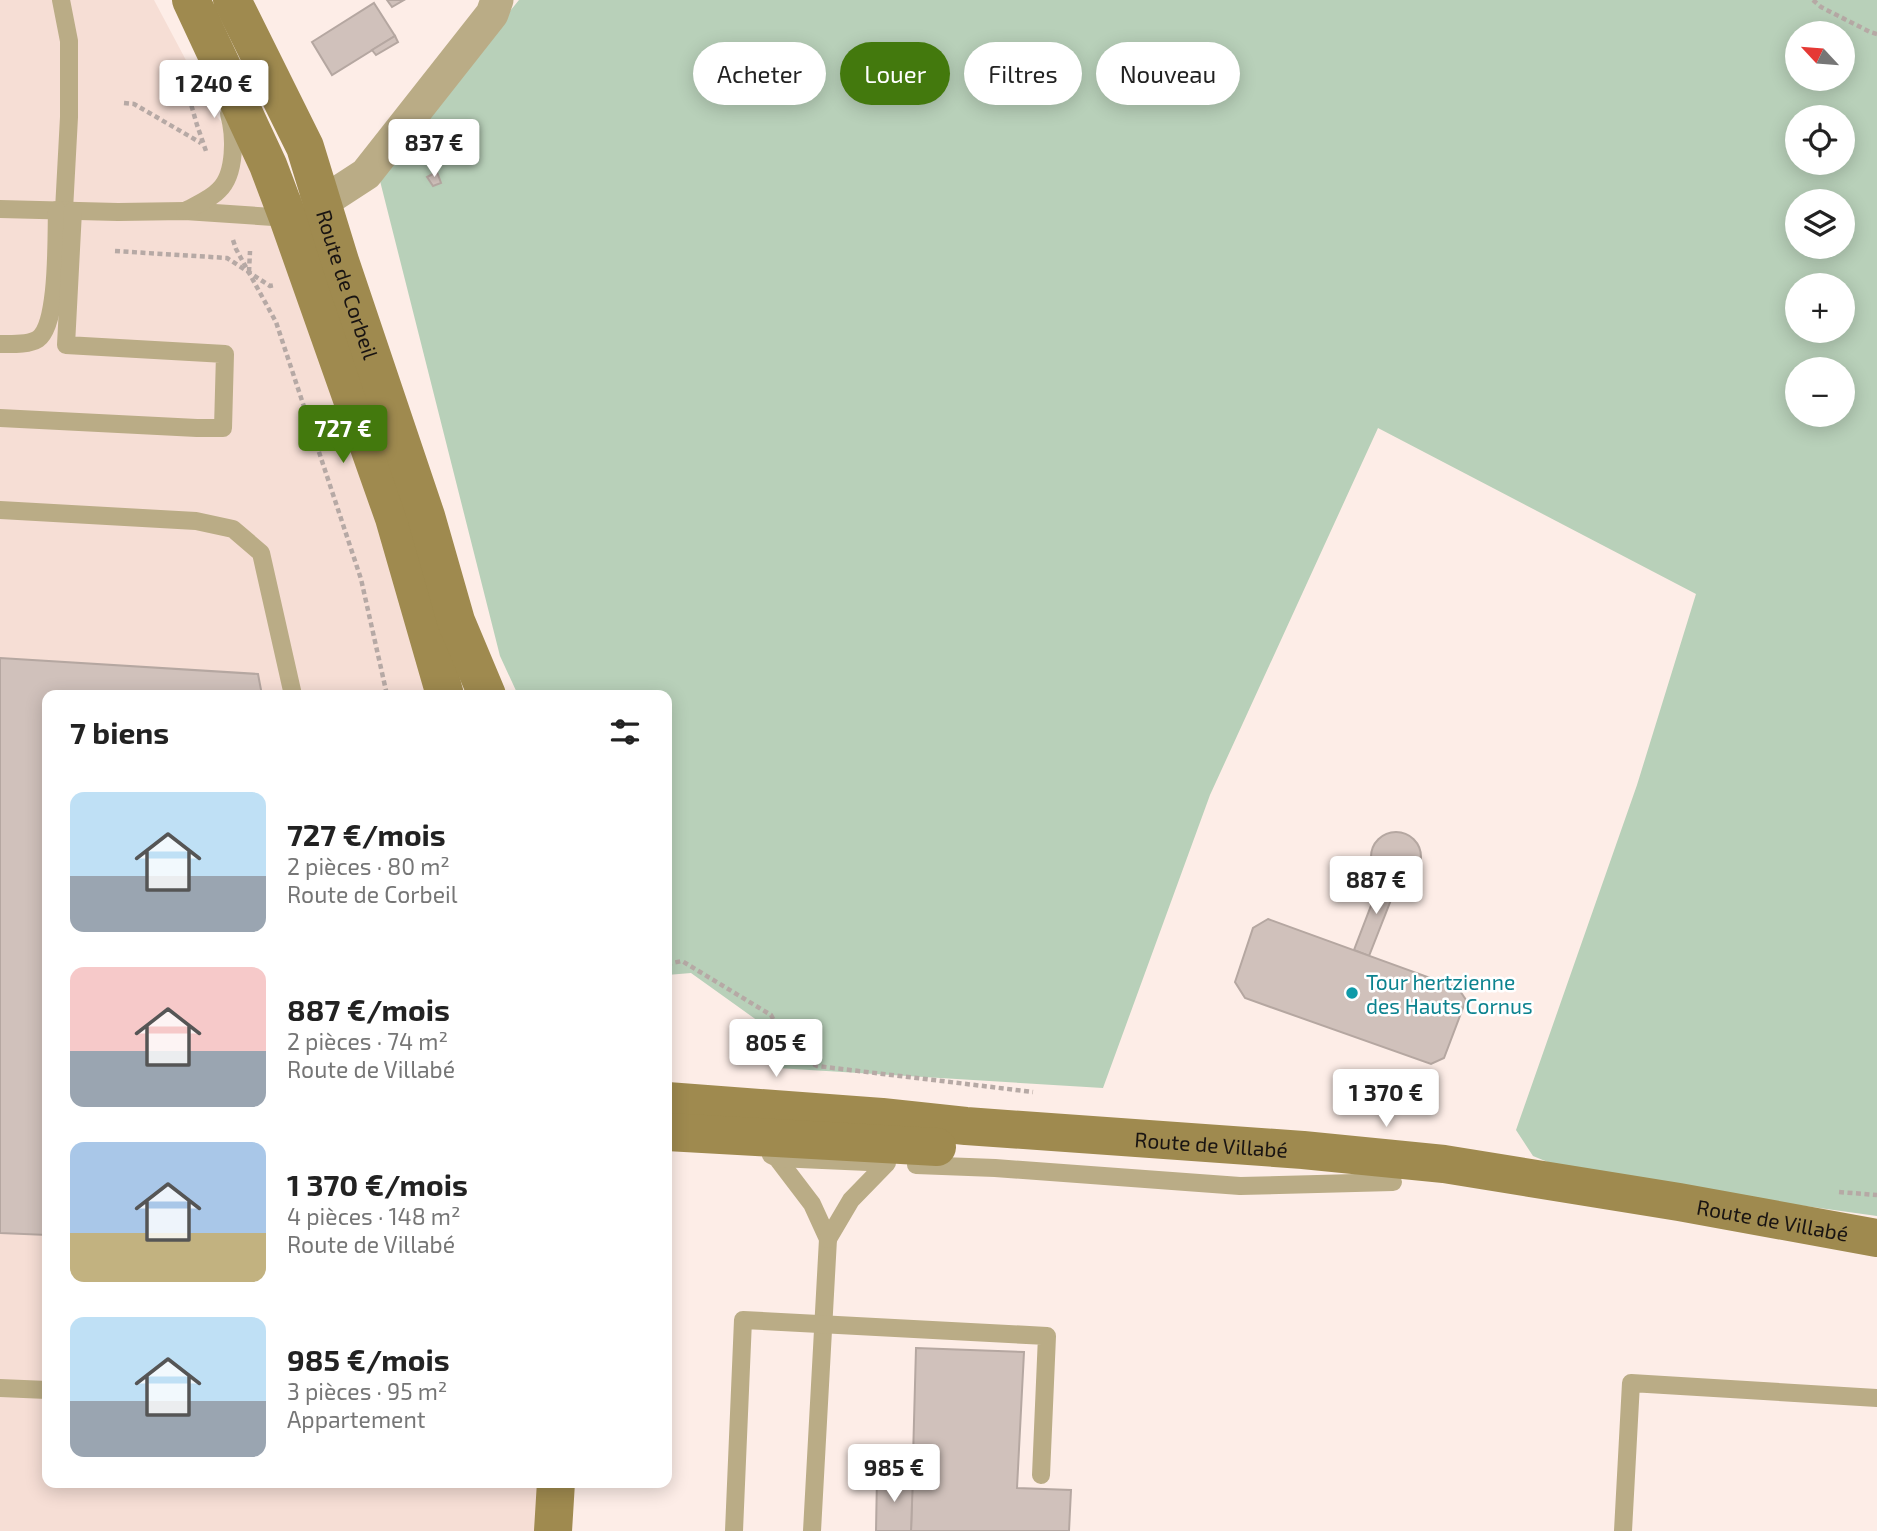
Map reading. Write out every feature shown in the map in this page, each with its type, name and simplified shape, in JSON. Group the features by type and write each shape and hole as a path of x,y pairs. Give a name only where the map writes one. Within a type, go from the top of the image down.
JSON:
{"street":[{"name":"Route de Corbeil","path":"191,0 268,165 288,218 394,518 443,690"},
{"name":"Route de Corbeil","path":"232,0 305,147 340,261 426,516 456,621 485,690"},
{"path":"288,218 323,202 366,174 492,14 496,0"},
{"name":"Route de Villabé","path":"672,1101 1303,1150 1444,1164 1877,1238"},
{"name":"Route de Villabé","path":"672,1132 1221,1164 1393,1182 1574,1207 1877,1260"},
{"path":"554,1531 556,1488"}],"lane":[{"path":"0,418 223,428 225,354 66,345 65,210 69,41 61,0"},
{"path":"185,211 219,190 228,176 232,161 232,121 209,40"},
{"path":"0,209 185,211 288,218"},
{"path":"0,344 36,341 45,333 51,312 65,210"},
{"path":"0,510 196,521 233,530 261,554 292,690"},
{"path":"734,1136 777,1158 995,1168 1240,1186 1393,1182"},
{"path":"777,1158 812,1204 828,1239 812,1531"},
{"path":"828,1239 851,1200 887,1163"},
{"path":"734,1531 743,1320 1047,1336 1041,1475"},
{"path":"1623,1531 1631,1383 1877,1398"},
{"path":"0,1388 42,1390"}],"path":[{"path":"1813,0 1821,7 1877,34"},
{"path":"183,73 208,155"},
{"path":"124,103 134,104 210,148"},
{"path":"236,249 276,322 361,579 386,690"},
{"path":"116,251 227,258 270,286 278,284"},
{"path":"249,273 250,251"}],"shaded area":[{"path":"0,0 154,0 214,113 299,217 455,690 42,690 42,1488 551,1488 546,1531 0,1531"}],"green space":[{"path":"519,0 1877,0 1877,1216 1577,1174 1533,1156 1516,1130 1637,785 1696,594 1378,428 1210,795 1103,1088 777,1068 772,1031 691,973 672,975 672,690 516,690 500,656 378,173"}],"building":[{"path":"387,0 404,0 392,7"},
{"path":"374,3 395,36 332,75 312,42"},
{"path":"395,36 398,42 376,55 372,50"},
{"path":"437,172 441,183 433,186 427,177"},
{"path":"0,658 258,674 261,690 42,690 42,1235 0,1233"},
{"path":"1396,832 1413,840 1421,857 1413,874 1396,882 1379,874 1371,857 1379,840"},
{"path":"1382,877 1398,882 1369,956 1354,950"},
{"name":"Tour hertzienne des Hauts Cornus","path":"1268,919 1458,988 1466,1000 1444,1058 1431,1064 1245,998 1235,982 1253,928"},
{"path":"916,1348 1024,1352 1017,1488 1071,1490 1069,1531 911,1531"},
{"path":"877,1476 913,1477 911,1531 876,1531"}],"place":[{"name":"Tour hertzienne des Hauts Cornus","path":"1352,993"}]}
